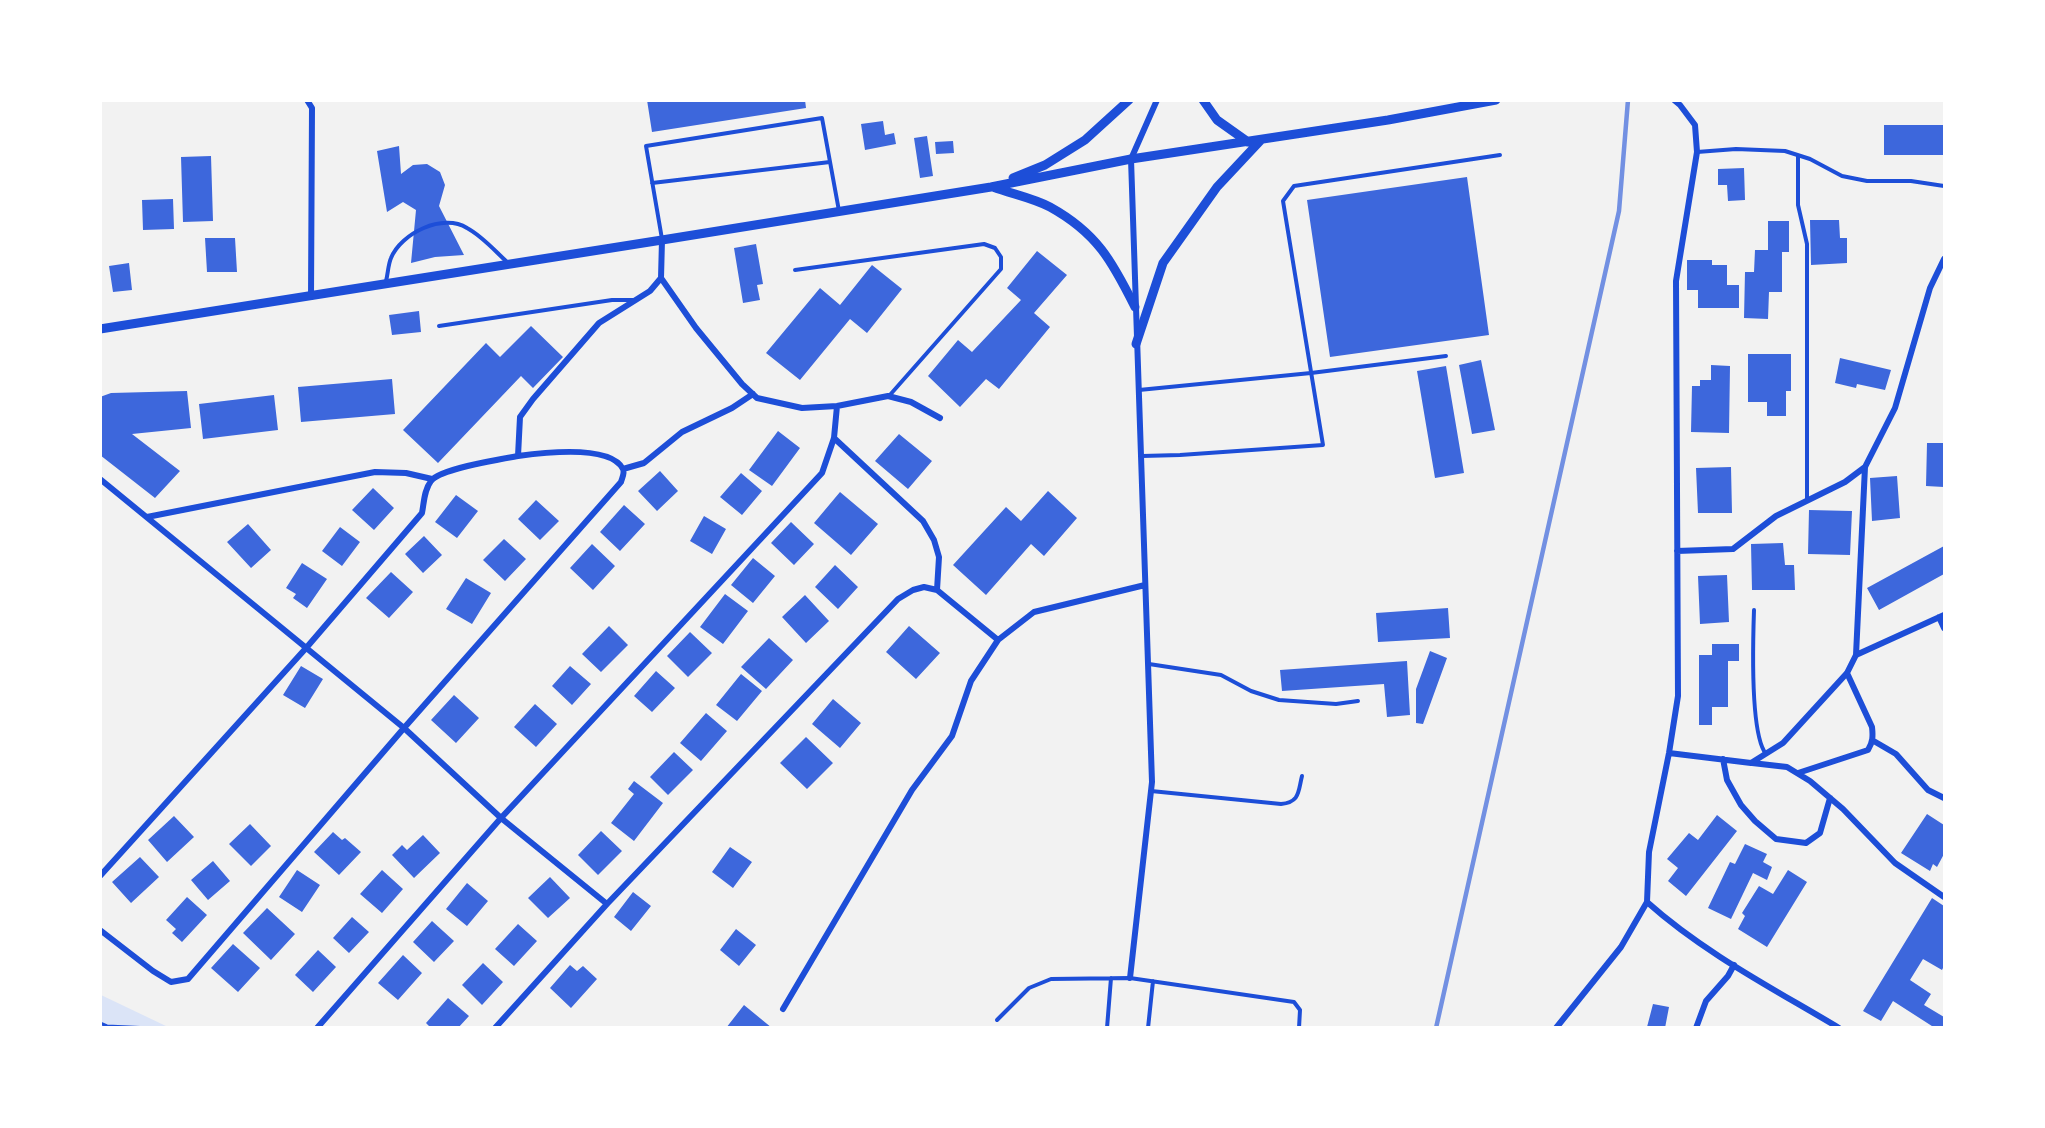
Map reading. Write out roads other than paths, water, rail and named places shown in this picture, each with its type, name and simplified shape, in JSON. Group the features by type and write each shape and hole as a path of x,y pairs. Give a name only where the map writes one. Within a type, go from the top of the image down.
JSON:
{"street":[{"path":"307,100 312,108 311,297"},
{"path":"991,186 1045,165 1085,140 1129,100"},
{"path":"1130,978 1151,791 1149,664 1131,159 1157,100"},
{"path":"1203,100 1217,120 1248,142"},
{"path":"100,329 510,265 991,186 1131,159 1388,120 1496,100"},
{"path":"1556,1028 1621,947 1647,902 1649,852 1678,696 1676,281 1697,152 1695,125 1674,100"},
{"path":"1136,344 1163,263 1217,187 1262,140"},
{"path":"991,186 1050,207 1093,238 1112,262 1135,307"},
{"path":"662,240 661,278 696,328 742,384 757,398 802,408 837,406 888,396 911,402 940,418"},
{"path":"1751,763 1783,743 1848,673 1856,655 1865,467 1895,408 1930,288 1944,259"},
{"path":"518,456 520,417 532,399 598,323 650,291 661,278"},
{"path":"623,472 644,463 682,432 732,408 753,394"},
{"path":"317,1028 501,818 822,472 834,438 837,406"},
{"path":"834,438 923,520 934,540 939,557 937,590"},
{"path":"100,876 307,647 422,513 426,490 432,479 445,472 518,456 559,451 608,457 623,472"},
{"path":"1677,551 1732,549 1776,516 1845,482 1865,467"},
{"path":"147,517 375,472 406,473 432,479"},
{"path":"100,930 171,982 188,979 404,728 621,482 623,472"},
{"path":"100,479 404,728 501,818 607,904"},
{"path":"783,1009 912,790 952,736 971,681 998,640 1034,612 1145,585"},
{"path":"495,1027 607,904 897,599 924,587 937,590 998,640"},
{"path":"1856,655 1942,616 1944,628"},
{"path":"1798,773 1868,750 1872,740 1872,727 1848,673"},
{"path":"1872,740 1896,754 1928,790 1944,798"},
{"path":"1669,753 1787,767 1830,798 1895,863 1944,897"},
{"path":"1723,759 1727,780 1741,805 1776,839 1806,843 1820,832 1830,798"},
{"path":"1647,902 1663,916 1734,965 1839,1028"},
{"path":"1696,1028 1706,1001 1728,976 1734,965"}],"lane":[{"path":"662,240 646,146 822,118 839,211"},
{"path":"1697,152 1736,149 1785,151 1810,159 1842,176 1868,181 1911,181 1944,186"},
{"path":"1142,456 1323,445 1283,201 1294,186 1500,155"},
{"path":"1798,155 1798,205 1807,244 1807,500"},
{"path":"652,183 830,162"},
{"path":"385,285 391,257 399,246 411,235 431,226 457,223 466,227 485,241 510,265"},
{"path":"795,270 984,244 995,248 1001,257 1001,269 888,396"},
{"path":"439,326 612,300 634,300"},
{"path":"1138,390 1311,373 1446,356"},
{"path":"1754,610 1755,699 1759,741 1766,754"},
{"path":"1149,664 1221,675 1251,691 1279,700 1336,704 1358,701"},
{"path":"1151,791 1281,804 1291,803 1298,797 1302,776"},
{"path":"1107,1028 1111,978"},
{"path":"997,1020 1029,988 1051,979 1130,978 1294,1002 1300,1010 1299,1028"},
{"path":"1148,1028 1153,981"}],"railway":[{"path":"1436,1028 1619,211 1628,100"}]}
